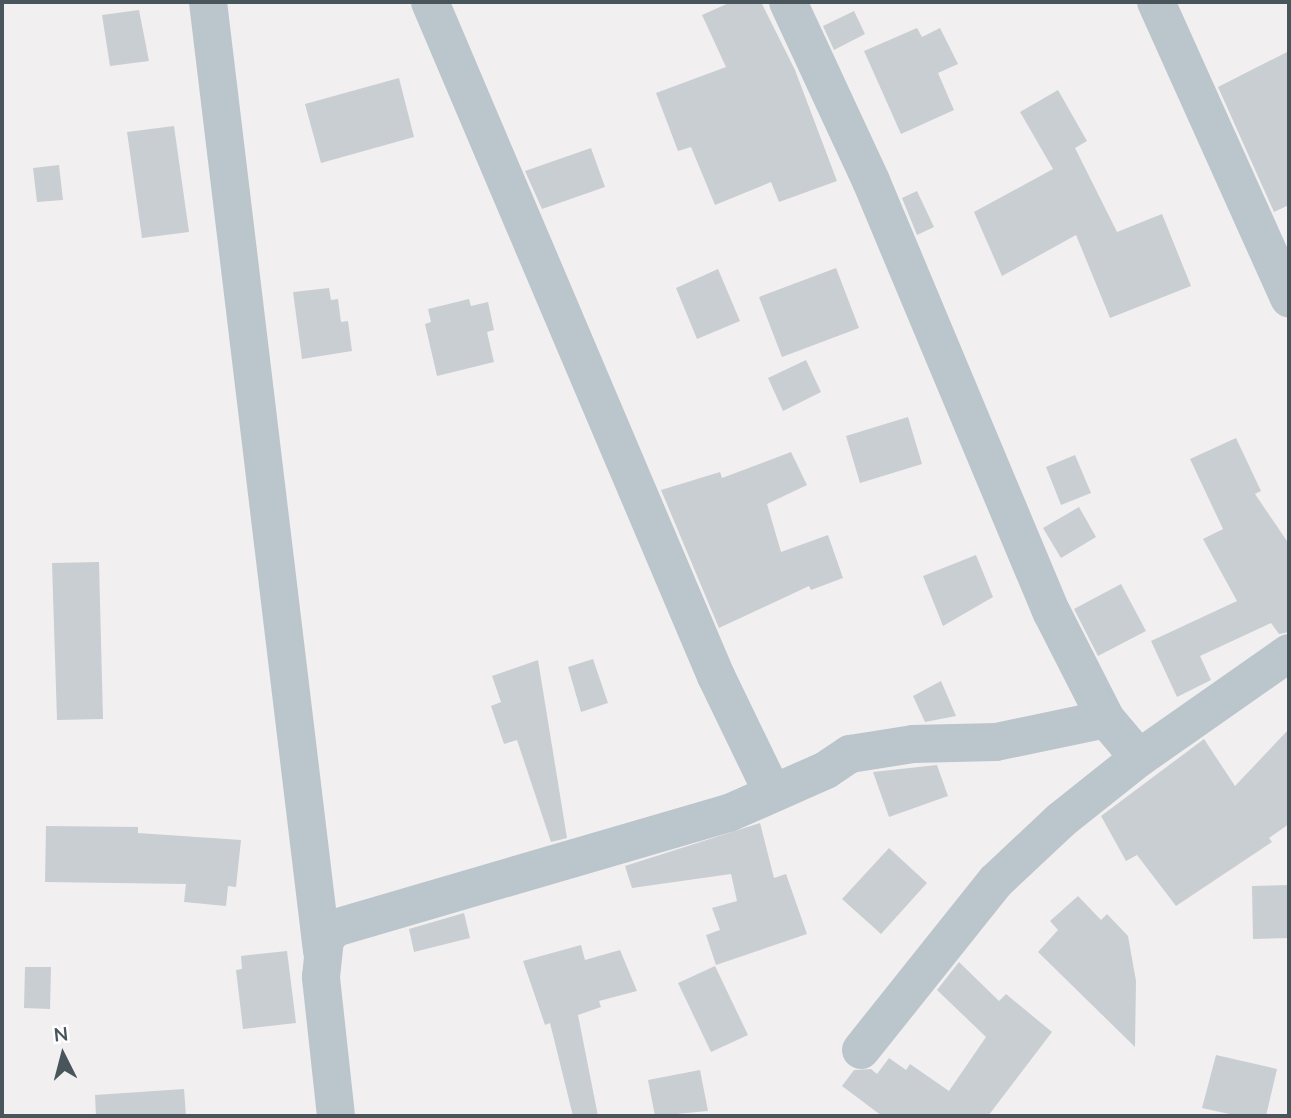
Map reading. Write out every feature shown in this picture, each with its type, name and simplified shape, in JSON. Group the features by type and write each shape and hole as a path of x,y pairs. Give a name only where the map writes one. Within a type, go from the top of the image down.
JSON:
{"street":[{"path":"208,2 322,951 336,1116"},
{"path":"430,2 716,676 772,792"},
{"path":"788,2 871,181 1052,613 1107,719 1139,758"},
{"path":"1156,2 1289,298"},
{"path":"861,1050 996,880 1061,820 1139,758 1289,653"},
{"path":"322,951 335,928 349,921 430,902 573,856 729,813 826,770 850,754 913,744 996,742 1107,719"}],"building":[{"path":"731,2 761,2 795,70 837,181 779,202 771,182 715,205 691,147 678,151 656,93 726,67 702,15"},
{"path":"139,10 149,61 110,66 102,15"},
{"path":"854,11 865,34 834,50 823,26"},
{"path":"917,28 922,37 940,28 958,64 938,73 954,110 901,134 864,51"},
{"path":"1289,51 1289,205 1274,212 1218,87"},
{"path":"399,78 414,137 321,163 305,104"},
{"path":"1058,90 1087,141 1075,148 1117,232 1162,214 1191,286 1110,318 1076,235 1002,276 974,212 1053,169 1020,112"},
{"path":"174,126 189,232 142,238 127,132"},
{"path":"591,148 605,187 542,209 525,171"},
{"path":"59,165 63,200 37,202 33,168"},
{"path":"917,191 934,227 917,235 902,198"},
{"path":"836,268 859,328 782,357 759,297"},
{"path":"718,269 740,321 697,339 676,288"},
{"path":"329,288 331,300 338,299 341,322 348,321 352,351 302,359 293,292"},
{"path":"469,299 471,306 488,302 494,330 487,332 494,362 437,376 425,324 431,322 428,309"},
{"path":"806,360 821,392 783,411 768,378"},
{"path":"908,417 922,464 860,483 846,436"},
{"path":"1236,438 1261,491 1255,494 1289,544 1289,632 1279,634 1271,623 1200,656 1211,680 1177,697 1151,641 1237,601 1203,539 1223,529 1190,459"},
{"path":"791,452 807,485 767,504 781,552 828,535 843,578 811,590 809,586 719,628 661,490 720,472 722,478"},
{"path":"1075,455 1091,493 1061,505 1046,467"},
{"path":"1079,507 1096,537 1061,558 1043,528"},
{"path":"976,555 993,597 943,626 923,576"},
{"path":"99,562 103,719 57,720 52,563"},
{"path":"1121,584 1146,631 1098,656 1074,609"},
{"path":"593,659 608,703 581,712 568,667"},
{"path":"538,660 567,838 551,842 517,740 504,744 491,706 501,702 492,676"},
{"path":"941,681 956,716 925,722 913,696"},
{"path":"1289,729 1289,824 1269,838 1272,842 1176,906 1137,855 1126,861 1101,816 1204,739 1235,786"},
{"path":"937,765 948,796 889,817 873,772"},
{"path":"760,823 774,878 786,874 807,934 716,965 706,935 720,930 712,908 737,901 731,874 632,888 625,866"},
{"path":"46,826 138,827 138,833 241,840 236,887 228,886 226,906 184,902 186,884 45,882"},
{"path":"889,848 927,883 881,934 842,899"},
{"path":"1289,885 1289,938 1253,939 1252,886"},
{"path":"1078,896 1101,920 1107,914 1128,936 1136,981 1135,1047 1038,952 1058,930 1050,921"},
{"path":"464,913 470,938 414,952 409,929"},
{"path":"581,945 585,960 620,950 637,991 599,1001 601,1007 578,1015 598,1116 573,1116 550,1023 545,1025 523,961"},
{"path":"287,951 296,1023 243,1029 236,970 242,969 241,956"},
{"path":"959,962 999,1001 1006,994 1052,1032 988,1116 882,1116 842,1086 854,1070 871,1069 877,1074 889,1058 906,1070 910,1064 949,1091 986,1037 937,990"},
{"path":"715,966 748,1035 711,1052 678,983"},
{"path":"25,967 51,967 50,1009 24,1008"},
{"path":"1216,1055 1277,1069 1266,1116 1238,1116 1202,1108"},
{"path":"700,1070 708,1111 655,1116 648,1080"},
{"path":"184,1089 186,1116 96,1116 95,1095"}]}
